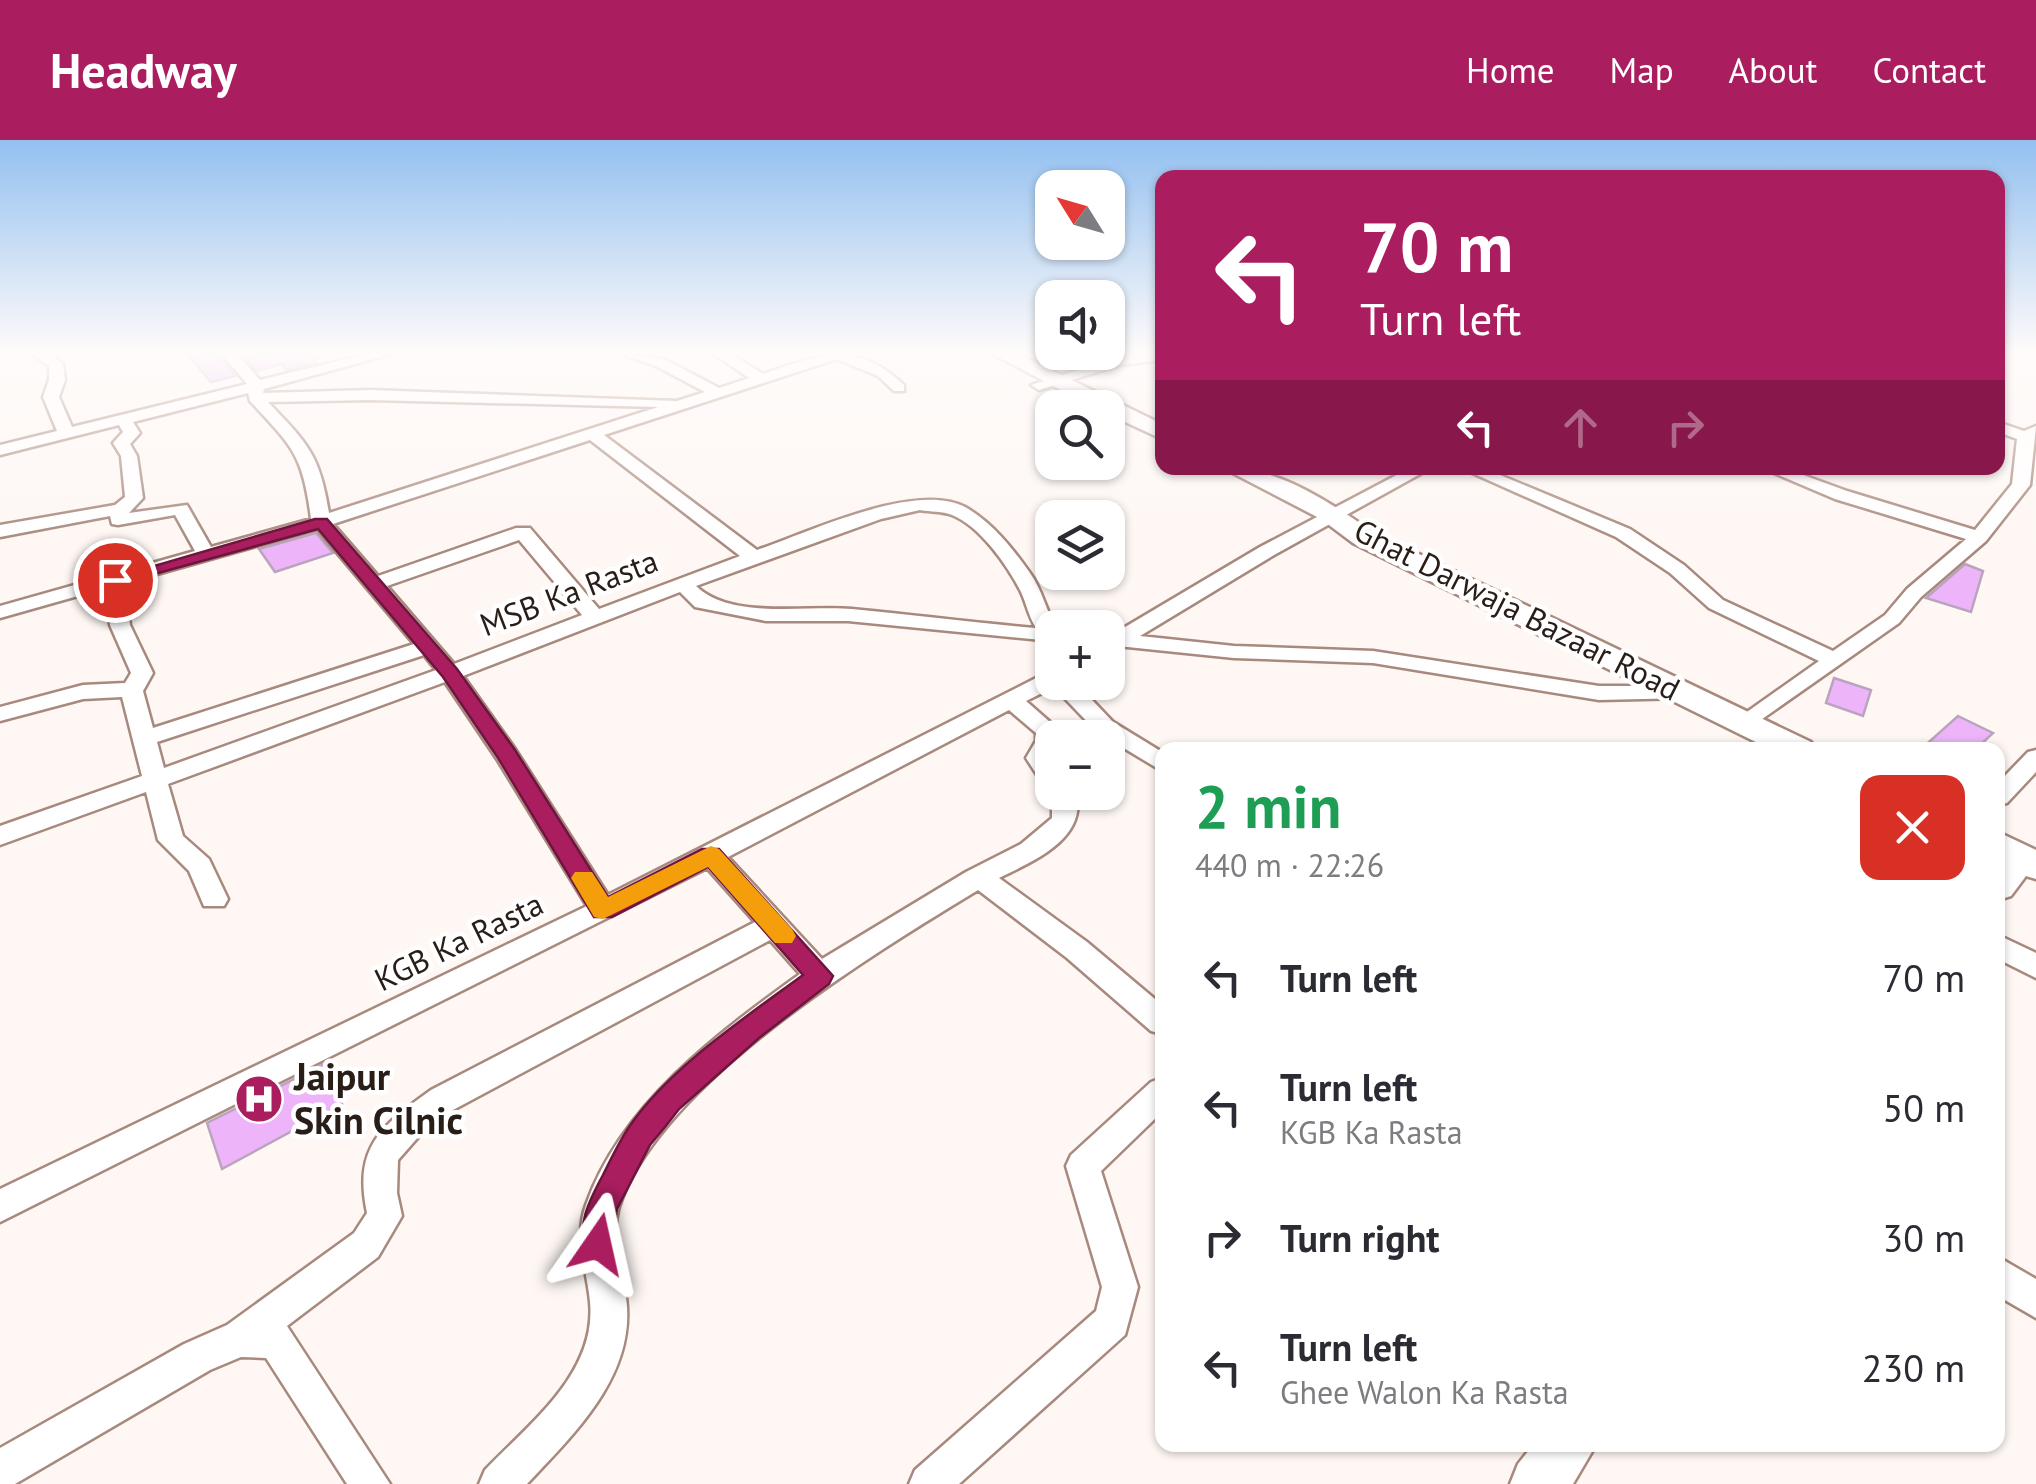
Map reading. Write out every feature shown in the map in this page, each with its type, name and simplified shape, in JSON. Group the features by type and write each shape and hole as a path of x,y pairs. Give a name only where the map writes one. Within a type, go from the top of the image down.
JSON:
{"street":[{"path":"59,417 66,433"},
{"path":"0,450 134,417"},
{"path":"277,417 304,448 315,478 321,522 450,673 507,755 603,910"},
{"path":"0,612 321,522 642,417"},
{"path":"1127,417 1155,429"},
{"path":"123,419 132,433 121,443 129,456 134,498 122,509 118,520 182,509 206,555"},
{"path":"1125,428 1155,444"},
{"path":"1745,724 1892,620 1914,594 1979,537 2021,485 2031,434 2005,428"},
{"path":"592,433 628,467 700,512 754,557"},
{"path":"1221,475 1322,518"},
{"name":"Ghat Darwaja Bazaar Road","path":"1247,475 1322,518 1782,742"},
{"path":"1125,634 1322,518 1408,475"},
{"path":"1486,475 1623,533 1677,570 1716,604 1834,660"},
{"path":"1789,475 1979,537"},
{"name":"MSB Ka Rasta","path":"0,836 450,673 754,557 897,510 920,505 957,510 986,531 1022,576 1034,597 1036,610"},
{"path":"0,531 122,509"},
{"path":"374,584 522,532 595,618"},
{"path":"115,580 120,625 142,673 132,690 171,840 200,866 214,900"},
{"path":"683,584 702,603 766,615 848,614 951,628 1035,634"},
{"path":"1125,643 1374,657 1598,693 1680,693"},
{"path":"146,738 428,647"},
{"path":"0,714 91,691 115,687 132,690"},
{"name":"KGB Ka Rasta","path":"0,1206 603,910 1035,688"},
{"path":"1011,700 1035,720"},
{"path":"1079,700 1105,727 1155,759"},
{"path":"2005,790 2036,758"},
{"path":"499,1484 588,1388 606,1351 609,1309 598,1244 602,1208 640,1136 693,1079 769,1014 820,976 979,877 1032,850 1061,826 1068,810"},
{"path":"711,855 820,976"},
{"path":"979,877 1077,950 1155,1016"},
{"path":"0,1470 197,1357 240,1338 366,1245 385,1216 376,1183 377,1167 390,1141 442,1100 774,925"},
{"path":"2005,950 2036,967"},
{"path":"929,1484 1112,1322 1120,1287 1083,1166 1155,1099"},
{"path":"2005,1279 2036,1300"},
{"path":"240,1338 276,1340 370,1484"},
{"path":"1538,1484 1563,1452"}],"building":[{"path":"316,533 333,553 275,572 259,549"},
{"path":"1965,564 1983,571 1971,612 1926,598"},
{"path":"1834,678 1871,690 1863,716 1826,703"},
{"path":"1958,716 1993,733 1983,742 1929,742"},
{"path":"324,1064 342,1104 222,1169 207,1123"}],"slow traffic":[{"path":"583,878 603,910 711,855 784,936"}],"place":[{"name":"Jaipur Skin Cilnic","path":"259,1099"}],"route":[{"path":"115,580 321,522 450,673 507,755 603,910 711,855 820,976 749,1030 669,1100 654,1118 640,1136 602,1208 598,1244"}]}
